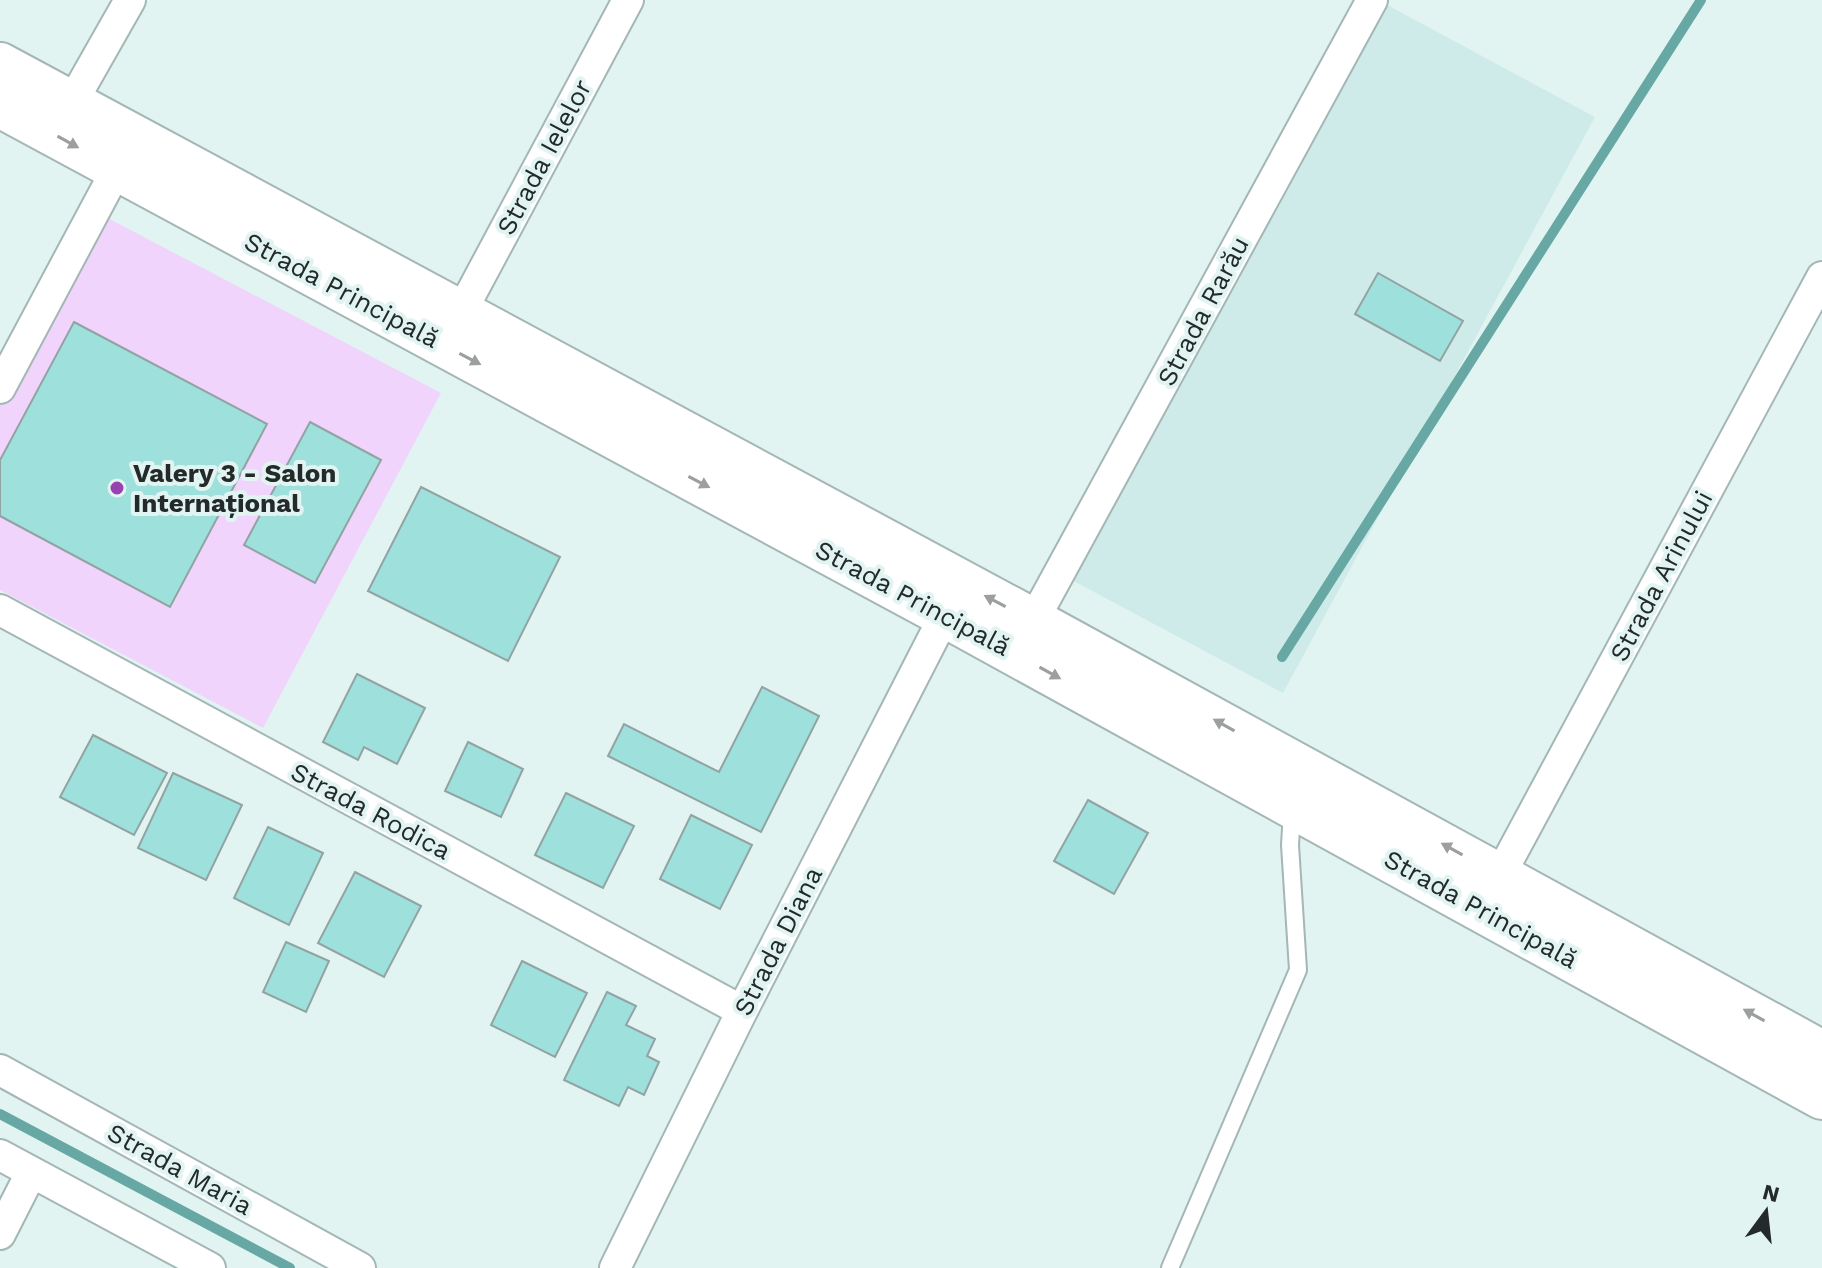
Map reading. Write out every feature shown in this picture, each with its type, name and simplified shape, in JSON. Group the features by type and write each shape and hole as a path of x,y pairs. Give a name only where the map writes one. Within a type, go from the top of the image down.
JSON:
{"main road":[{"name":"Strada Principală","path":"0,65 1033,621 1822,1053"},
{"name":"Strada Principală","path":"0,105 945,615 1822,1097"}],"street":[{"path":"71,104 130,0"},
{"name":"Strada Ielelor","path":"460,314 628,0"},
{"name":"Strada Rarău","path":"1033,621 1372,0"},
{"path":"0,388 117,169"},
{"name":"Strada Arinului","path":"1500,875 1822,277"},
{"name":"Strada Rodica","path":"0,610 742,1011"},
{"name":"Strada Diana","path":"615,1268 742,1011 945,615"},
{"name":"Strada Maria","path":"0,1070 360,1268"},
{"path":"0,1155 210,1268"},
{"path":"0,1234 31,1173"}],"lane":[{"path":"1170,1268 1298,970 1290,845 1292,805"}],"shaded area":[{"path":"1378,0 1595,117 1283,693 1066,577"},
{"path":"100,214 441,393 263,728 0,590 0,403"}],"building":[{"path":"1378,273 1463,321 1440,361 1355,314"},
{"name":"Valery 3 - Salon Internațional","path":"74,322 267,424 170,607 0,516 0,460"},
{"path":"310,422 381,460 315,583 244,545"},
{"path":"421,487 560,557 508,661 368,591"},
{"path":"357,674 425,708 397,764 364,747 358,760 323,742"},
{"path":"762,687 819,716 761,832 608,756 624,724 719,772"},
{"path":"93,735 167,773 134,835 60,797"},
{"path":"468,742 523,769 501,817 445,791"},
{"path":"173,773 242,805 206,880 138,848"},
{"path":"566,793 634,826 603,888 535,855"},
{"path":"1088,800 1148,833 1114,894 1054,861"},
{"path":"691,815 752,845 720,909 660,879"},
{"path":"268,827 323,853 289,925 234,898"},
{"path":"355,872 421,906 384,977 318,943"},
{"path":"286,942 329,961 306,1012 263,992"},
{"path":"522,961 587,993 555,1057 491,1025"},
{"path":"607,992 636,1006 626,1025 655,1039 647,1056 659,1062 644,1095 628,1087 619,1106 564,1080"}],"waterway":[{"path":"1282,657 1701,0"},
{"path":"0,1114 290,1268"}],"place":[{"name":"Valery 3 - Salon Internațional","path":"117,488"}]}
